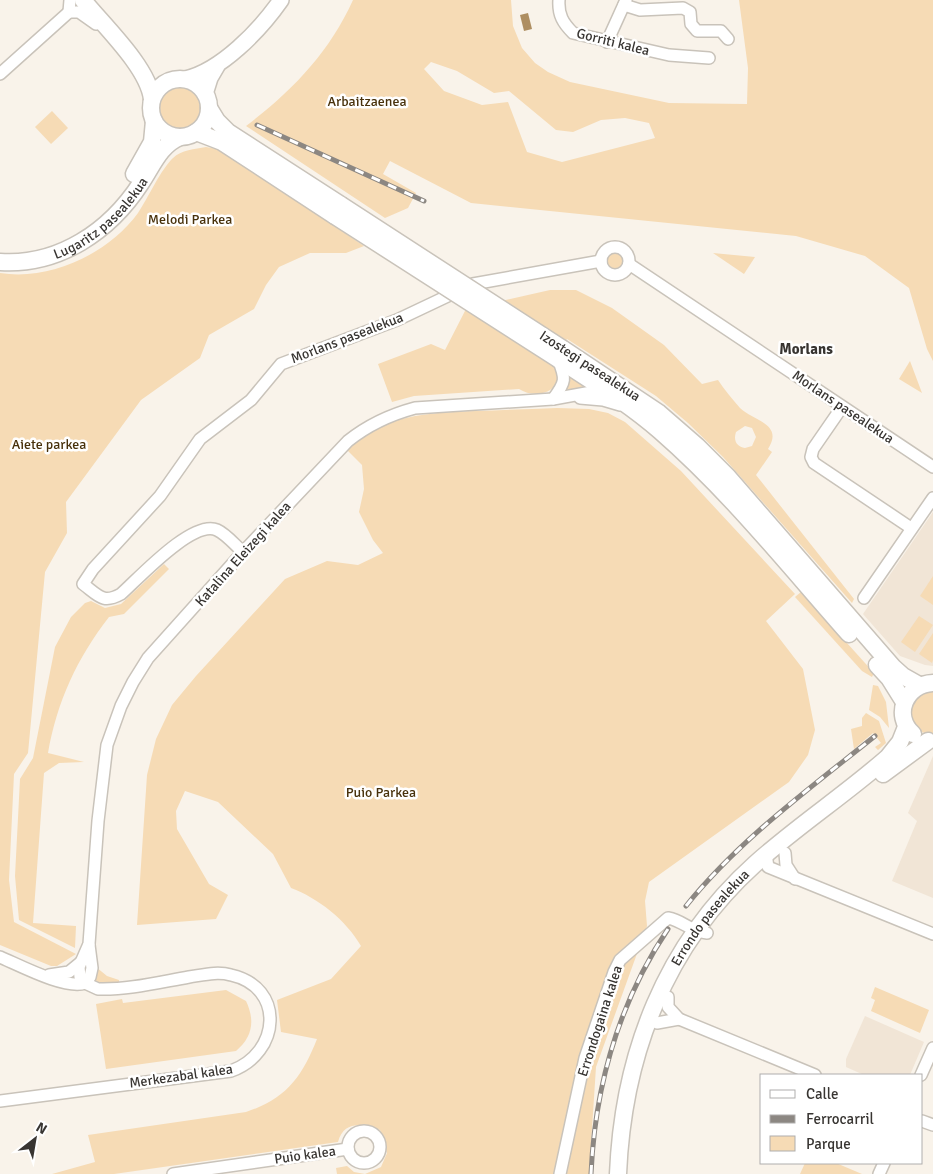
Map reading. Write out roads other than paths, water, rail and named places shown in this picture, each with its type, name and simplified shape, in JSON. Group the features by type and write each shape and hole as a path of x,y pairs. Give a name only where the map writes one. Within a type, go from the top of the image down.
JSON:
{"main road":[{"path":"83,0 145,76 152,99"},
{"path":"93,0 149,66 159,75 178,79 196,84 207,101 205,122 196,132 180,137 167,134 154,121 150,110 152,99 159,87 178,79"},
{"name":"Izostegi pasealekua","path":"207,101 217,121 228,132 338,210"},
{"name":"Lugaritz pasealekua","path":"0,251 26,250 59,241 82,229 103,213 126,187 145,155 153,135 154,121"},
{"name":"Izostegi pasealekua","path":"196,132 222,142 338,210 561,354 659,413 697,446 728,477 893,667 903,676 926,684"},
{"name":"Lugaritz pasealekua","path":"0,262 28,261 52,255 76,245 100,230 130,199 165,146 180,137"},
{"name":"Izostegi pasealekua","path":"561,354 659,430 712,480 890,678 904,702"},
{"path":"926,684 908,695 904,702 903,719 906,727 915,737 930,742"},
{"name":"Errondo pasealekua","path":"629,1174 634,1108 657,1023 701,932 728,889 767,860 888,757 900,742 906,727"},
{"name":"Errondo pasealekua","path":"767,860 785,853 895,764 930,742"},
{"name":"Errondo pasealekua","path":"618,1174 624,1102 640,1040 671,971 701,932"}],"street":[{"path":"69,12 70,0"},
{"path":"178,79 202,74 218,65 254,32 281,0"},
{"name":"Gorriti kalea","path":"559,0 558,9 563,23 573,33 669,55 709,58"},
{"path":"607,42 625,2 640,10 683,8 690,12 691,24 697,31 721,31 728,38"},
{"path":"0,74 69,12 79,12 89,17 124,49"},
{"path":"691,57 703,48"},
{"path":"207,101 210,78 218,65"},
{"path":"619,247 627,253 629,264 625,272 616,276 603,269 601,261 606,250 619,247"},
{"name":"Morlans pasealekua","path":"243,552 217,530 200,529 186,537 121,594 110,600 103,599 83,584 93,569 160,496 200,439 252,400 281,364 397,320 480,282 601,261"},
{"name":"Morlans pasealekua","path":"629,264 933,467"},
{"path":"553,398 563,386 564,375 561,354"},
{"name":"Katalina Eleizegi kalea","path":"80,963 89,944 101,783 107,745 133,682 148,658 243,552 348,441 378,421 415,408 553,398 604,389 618,391 659,413"},
{"path":"553,398 603,400 630,407"},
{"path":"842,406 813,449 810,457 814,463 912,528"},
{"path":"864,598 933,498"},
{"path":"785,853 786,865 794,879"},
{"path":"767,860 794,879 842,895 933,934"},
{"name":"Errondogaina kalea","path":"560,1174 585,1058 620,960 668,918 677,920 701,932"},
{"path":"80,963 80,973 84,983 90,977 92,968 89,944"},
{"name":"Merkezabal kalea","path":"0,957 66,984 76,986 84,983 94,989 217,973 231,975 244,979 257,988 268,1008 270,1029 260,1052 243,1067 231,1071 0,1100"},
{"path":"38,972 59,975 69,972 80,963"},
{"path":"668,997 668,1007 680,1019 813,1074"},
{"path":"657,1023 680,1019"},
{"path":"921,1074 933,1048"},
{"name":"Puio kalea","path":"173,1174 348,1149"}],"railway":[{"path":"257,125 424,201"},
{"path":"686,906 752,837 875,736"},
{"path":"591,1174 593,1141 598,1109 604,1077 613,1046 623,1015 636,986 668,929"}],"district":[{"name":"Morlans","path":"806,349"}],"park label":[{"name":"Arbaitzaenea","path":"367,101"},
{"name":"Melodi Parkea","path":"190,219"},
{"name":"Aiete parkea","path":"49,444"},
{"name":"Puio Parkea","path":"381,792"}]}
